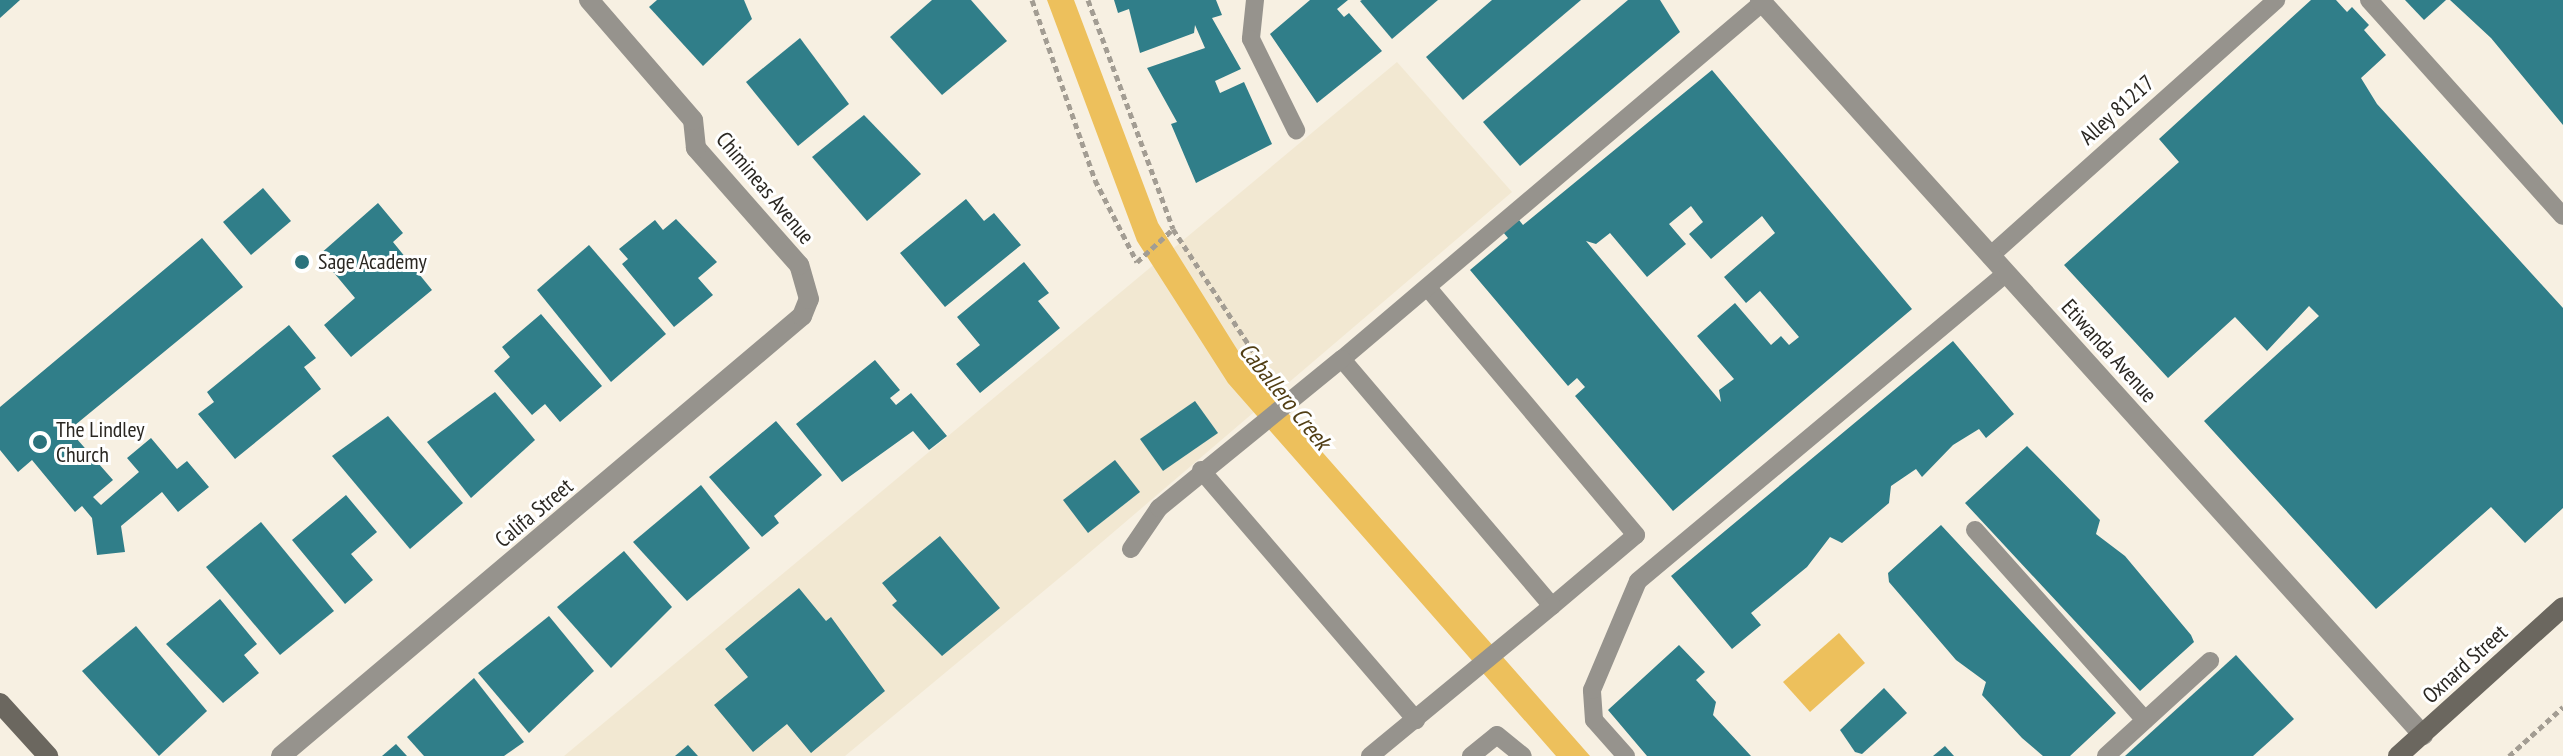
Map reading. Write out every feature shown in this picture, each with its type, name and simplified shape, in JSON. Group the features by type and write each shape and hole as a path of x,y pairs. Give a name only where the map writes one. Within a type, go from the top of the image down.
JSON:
{"main road":[{"name":"Oxnard Street","path":"2398,756 2563,607"},
{"path":"0,703 48,756"}],"street":[{"name":"Chimineas Avenue","path":"589,0 693,120 696,148 799,265 809,299"},
{"name":"Etiwanda Avenue","path":"1761,2 2423,735"},
{"name":"Califa Street","path":"281,756 792,328 809,299"}],"lane":[{"name":"Alley 81217","path":"1990,256 2276,0"},
{"path":"2369,0 2563,216"},
{"path":"1131,549 1159,508 1201,470 1428,288 1761,2"},
{"path":"1260,3 1251,39 1296,130"},
{"path":"1626,756 1594,720 1592,690 1638,581 2006,273"},
{"path":"1370,756 1636,535 1428,288"},
{"path":"1342,359 1552,606"},
{"path":"1201,470 1416,720"},
{"path":"1975,530 2145,720"},
{"path":"2106,756 2210,661"},
{"path":"1471,756 1497,735 1523,756"}],"path":[{"path":"1032,0 1095,180 1137,262 1173,229"},
{"path":"1088,0 1173,229 1274,381"},
{"path":"2509,756 2563,707"}],"shaded area":[{"path":"1047,0 1074,0 1158,223 1250,370 1590,756 1556,756 1228,383 1137,241"},
{"path":"1397,62 1512,192 1075,565 845,756 564,756"},
{"path":"1839,633 1865,663 1810,712 1783,682"}],"building":[{"path":"0,0 20,0 0,18"},
{"path":"657,0 744,0 752,19 703,66 649,7"},
{"path":"932,0 971,0 1007,41 942,95 890,37"},
{"path":"1114,0 1216,0 1222,15 1212,18 1241,69 1215,81 1220,93 1244,82 1272,144 1196,183 1171,124 1177,122 1147,68 1205,48 1195,25 1194,33 1140,53 1129,9 1118,13"},
{"path":"1310,0 1348,0 1337,9 1344,17 1349,13 1382,51 1317,103 1270,34"},
{"path":"1362,0 1438,0 1392,39 1360,1"},
{"path":"1492,0 1581,0 1463,100 1426,57"},
{"path":"1628,0 1660,0 1680,32 1520,166 1483,122"},
{"path":"2311,0 2336,0 2347,12 2352,7 2369,25 2364,30 2386,55 2361,78 2377,104 2563,308 2563,508 2525,543 2491,507 2376,609 2204,421 2319,316 2309,306 2267,351 2235,317 2168,378 2064,265 2179,162 2159,139"},
{"path":"2405,0 2446,0 2424,20"},
{"path":"2450,0 2563,0 2563,125 2491,38"},
{"path":"800,38 849,104 798,146 746,82"},
{"path":"1712,70 1912,309 1673,511 1575,396 1585,387 1577,378 1568,386 1470,270 1508,238 1503,232 1519,220 1523,225","holes":["1691,206 1703,222 1689,234 1711,259 1762,216 1775,233 1724,277 1746,303 1760,291 1799,337 1789,345 1781,336 1771,345 1735,303 1697,336 1734,379 1719,390 1721,402 1586,241 1596,244 1610,233 1647,277 1686,244 1669,224"]},
{"path":"864,115 921,174 867,221 812,157"},
{"path":"263,188 291,221 251,255 223,222"},
{"path":"966,199 984,221 994,213 1021,245 945,307 900,253"},
{"path":"378,203 403,233 393,242 432,290 351,357 324,325 355,298 319,255"},
{"path":"676,219 717,262 698,278 713,295 674,327 622,264 628,259 619,249 655,220 663,230"},
{"name":"The Lindley Church","path":"202,238 243,287 69,430 113,480 93,497 101,505 139,472 127,458 151,438 177,469 187,461 209,487 178,512 162,492 121,526 125,552 97,555 92,518 82,506 75,512 32,460 18,472 0,450 0,407"},
{"path":"589,245 666,334 611,382 537,290"},
{"path":"1024,262 1049,293 1038,301 1060,328 980,393 956,364 980,345 957,317"},
{"path":"541,314 602,386 560,422 545,404 532,415 494,371 510,357 502,347"},
{"path":"289,325 316,358 304,367 321,389 235,459 198,414 214,402 207,392"},
{"path":"1953,341 2014,414 1986,438 1979,429 1953,445 1922,477 1916,469 1891,486 1889,503 1842,543 1830,537 1807,567 1751,613 1761,625 1732,649 1671,576"},
{"path":"875,360 900,390 890,398 896,405 911,393 947,436 929,450 913,431 842,482 796,424"},
{"path":"495,392 535,440 471,498 427,442"},
{"path":"1195,401 1218,433 1163,471 1140,439"},
{"path":"388,416 463,503 410,549 332,456"},
{"path":"776,421 822,475 774,516 779,523 762,537 709,477"},
{"path":"2027,446 2100,520 2096,534 2125,556 2191,635 2194,642 2140,691 1965,503"},
{"path":"1115,460 1140,492 1088,533 1063,500"},
{"path":"701,485 750,548 687,601 633,542"},
{"path":"346,495 377,532 351,554 373,580 345,604 292,540"},
{"path":"261,522 334,611 280,655 206,567"},
{"path":"1941,525 2116,713 2070,756 2043,756 2022,738 1982,695 1986,682 1956,660 1889,582 1888,573"},
{"path":"940,536 1000,608 942,656 892,605 897,601 882,583"},
{"path":"624,551 672,607 611,668 557,607"},
{"path":"799,588 826,621 831,617 885,691 811,753 787,724 753,752 714,705 748,677 725,649"},
{"path":"220,599 257,644 244,655 259,673 223,703 166,644"},
{"path":"549,616 594,671 529,733 478,673"},
{"path":"136,626 207,711 159,756 82,671"},
{"path":"1679,645 1705,672 1696,680 1716,702 1713,715 1751,756 1647,756 1608,710"},
{"path":"2236,655 2294,719 2253,756 2125,756"},
{"path":"474,678 524,742 504,756 424,756 407,737"},
{"path":"1884,688 1907,713 1862,754 1855,752 1840,730"},
{"path":"396,744 407,756 382,756"},
{"path":"688,745 698,756 675,756"},
{"path":"1945,746 1954,756 1933,756"}],"place":[{"name":"Sage Academy","path":"302,262"},
{"name":"The Lindley Church","path":"40,442"}],"water label":[{"name":"Caballero Creek","path":"1285,396"}]}
